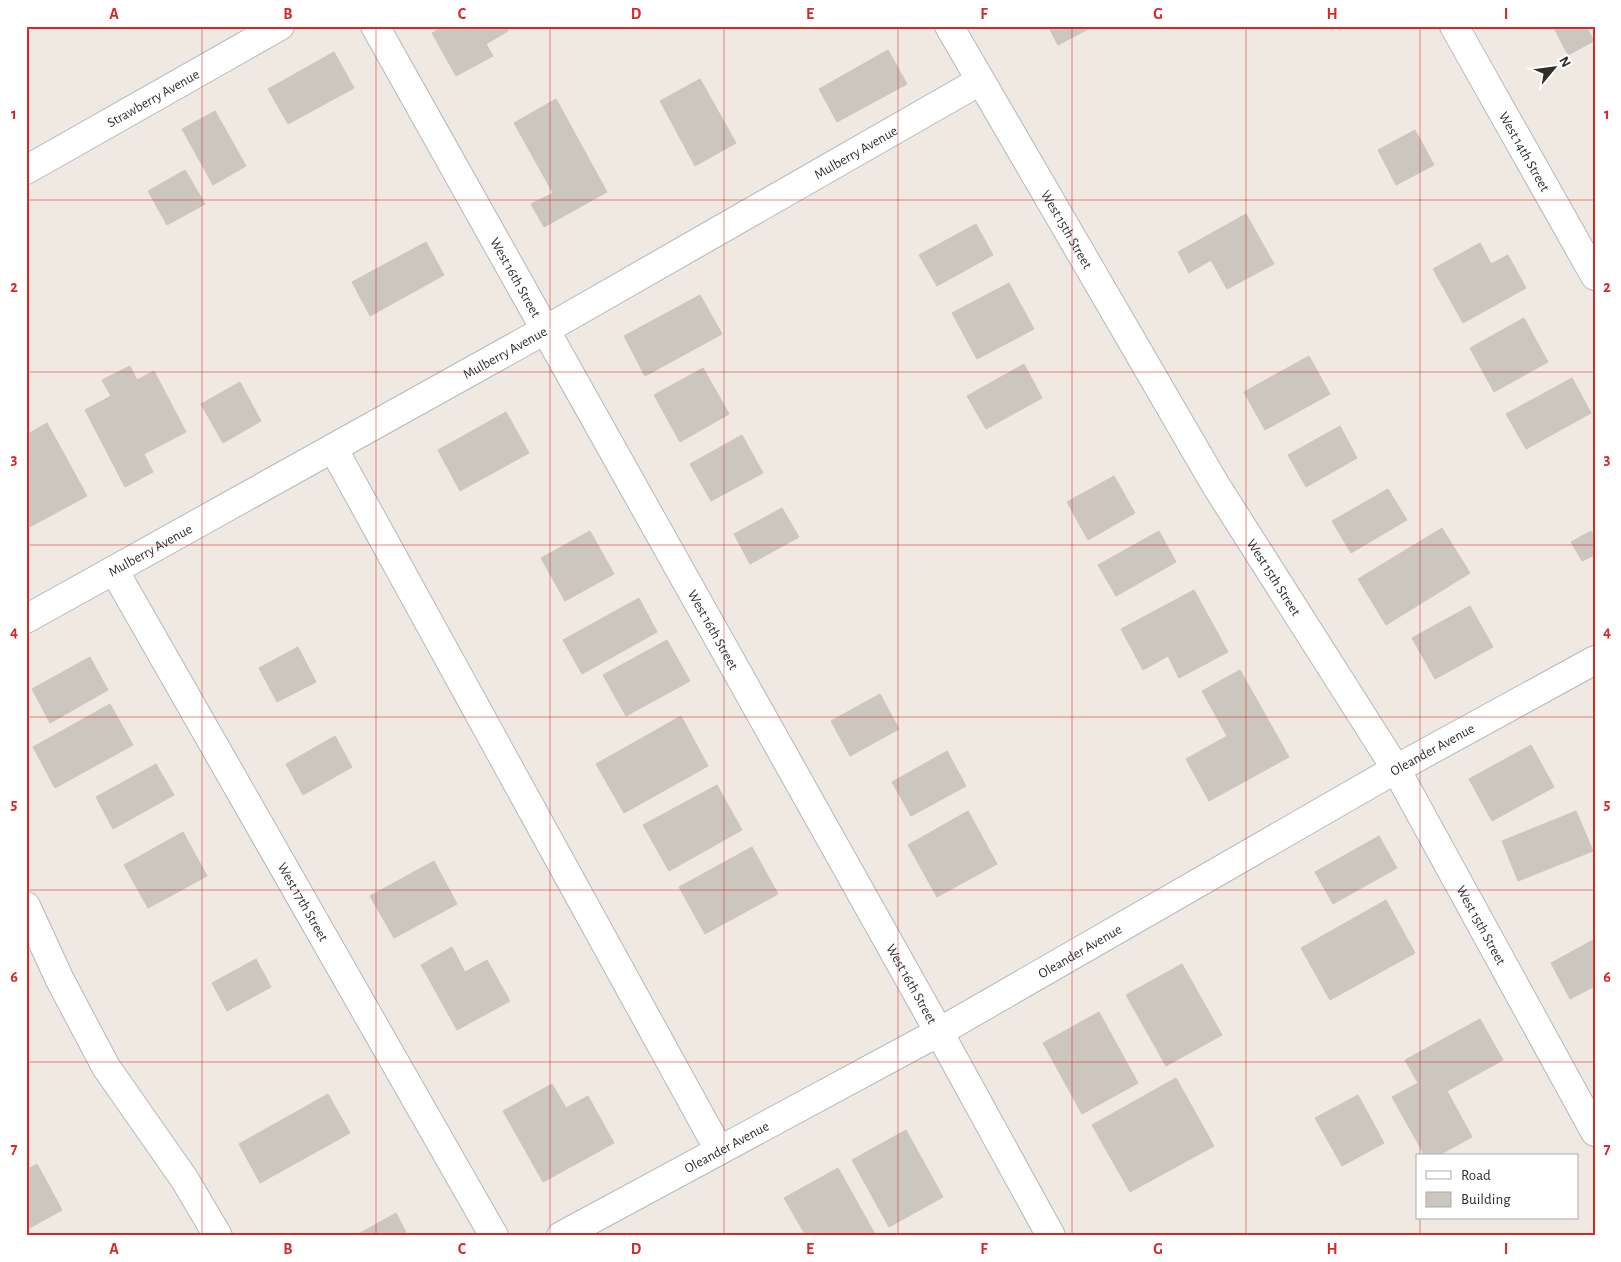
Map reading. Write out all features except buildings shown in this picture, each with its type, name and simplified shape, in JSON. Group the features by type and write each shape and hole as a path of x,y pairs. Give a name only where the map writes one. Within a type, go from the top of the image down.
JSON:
{"street":[{"name":"Strawberry Avenue","path":"26,170 280,26"},
{"name":"West 16th Street","path":"375,26 939,1032 1051,1236"},
{"name":"West 15th Street","path":"949,26 1215,484 1396,769 1595,1132"},
{"name":"West 14th Street","path":"1454,26 1595,276"},
{"name":"Mulberry Avenue","path":"26,619 545,330 980,81"},
{"path":"333,448 719,1150"},
{"name":"West 17th Street","path":"114,570 494,1236"},
{"name":"Oleander Avenue","path":"561,1236 939,1032 1396,769 1595,660"},
{"path":"26,906 60,980 106,1067 186,1180 218,1236"}]}
